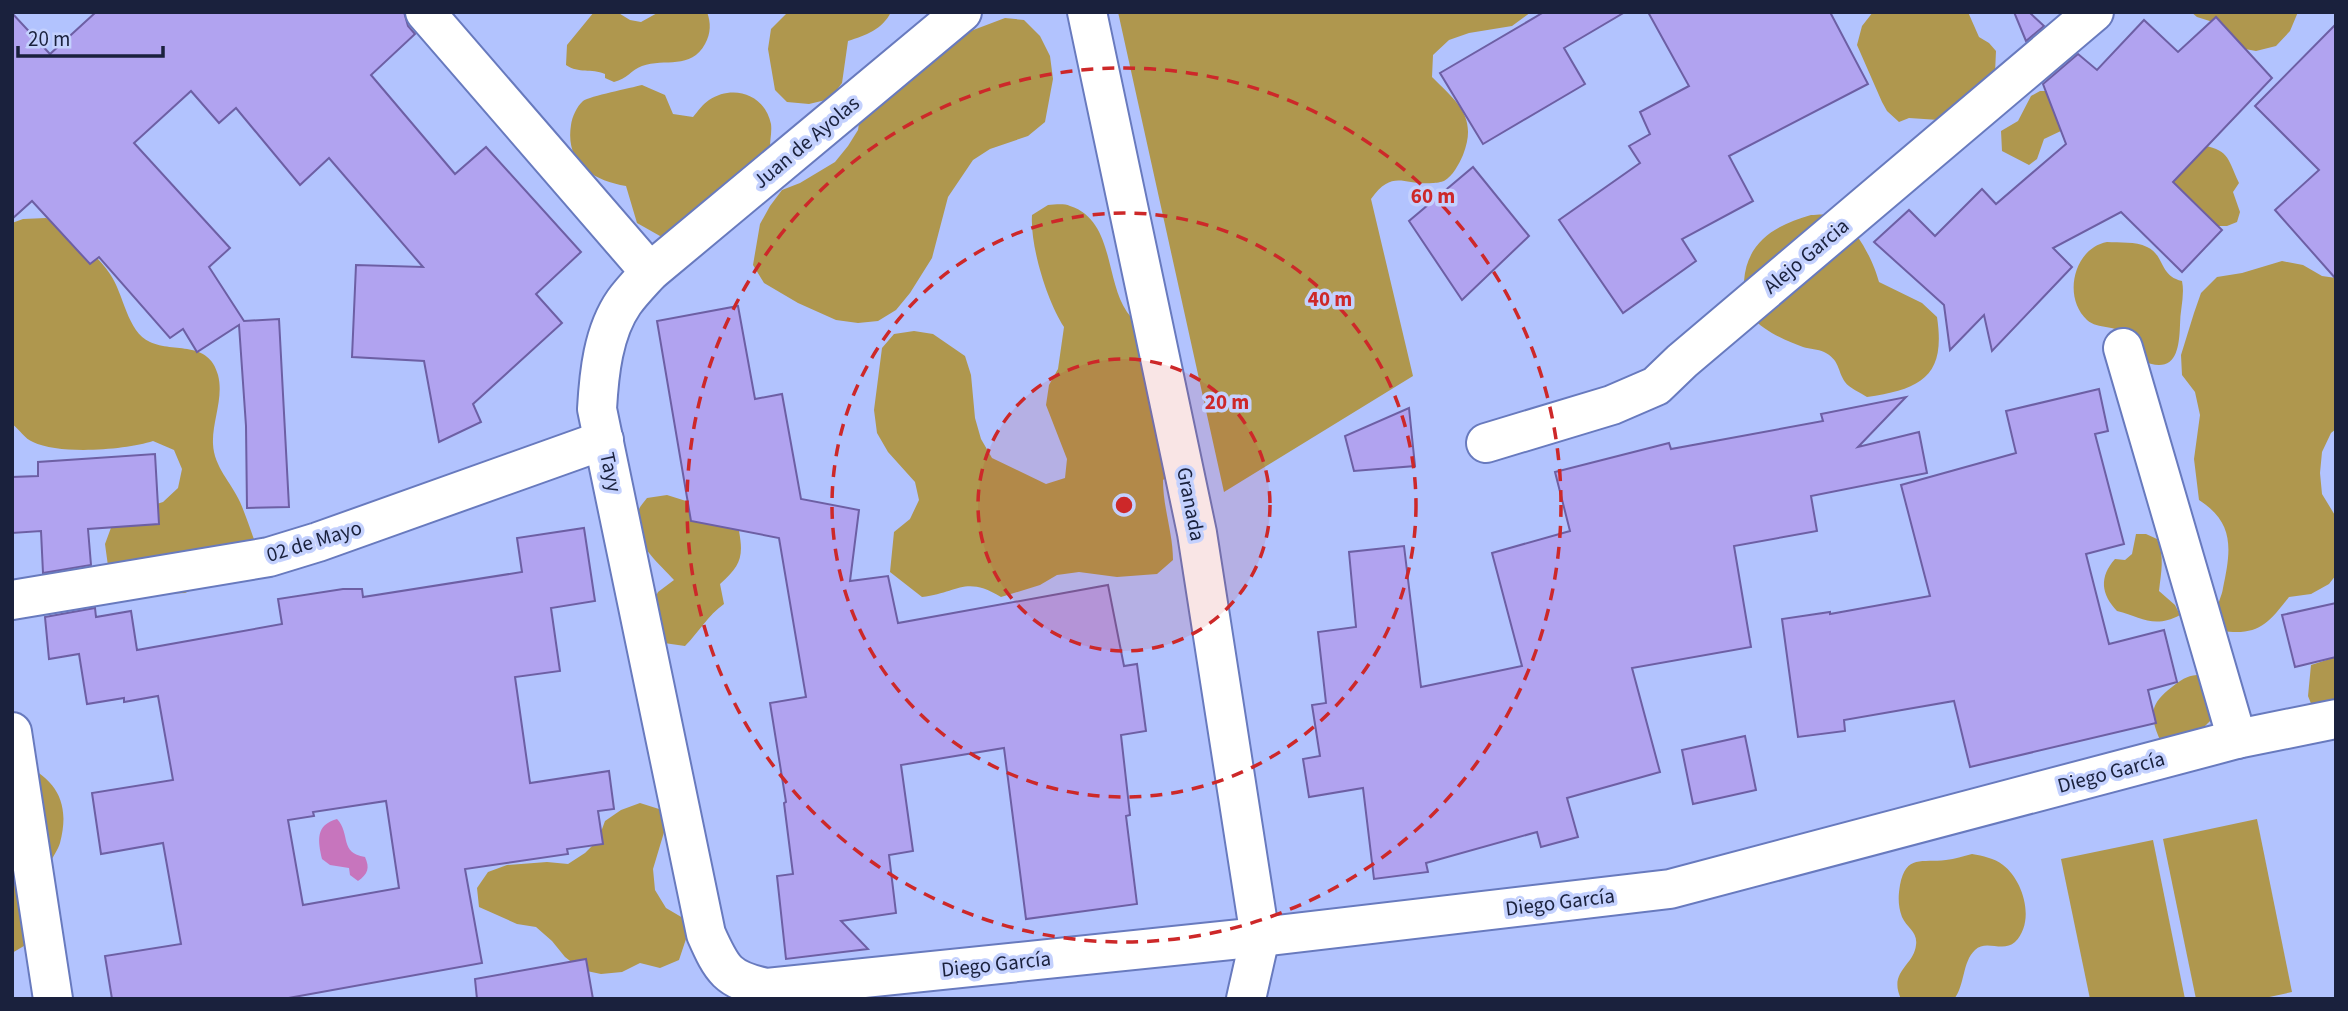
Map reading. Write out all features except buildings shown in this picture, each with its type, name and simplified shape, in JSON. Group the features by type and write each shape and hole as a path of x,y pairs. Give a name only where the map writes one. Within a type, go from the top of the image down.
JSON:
{"street":[{"path":"425,12 649,272"},
{"name":"Juan de Ayolas","path":"649,272 962,12"},
{"name":"Granada","path":"1087,12 1197,533 1260,937 1246,999"},
{"name":"Alejo Garcia","path":"1486,443 1612,405 1656,386 1682,361 2094,12"},
{"name":"Tayy","path":"649,272 623,304 609,334 599,377 597,409 706,934 719,964 740,983 766,988"},
{"path":"2123,348 2237,739"},
{"name":"02 de Mayo","path":"12,600 269,557 604,440"},
{"name":"Diego García","path":"766,988 1260,937 1670,889 2237,739 2336,719"},
{"path":"12,732 24,892 53,999"}],"shaded area":[{"path":"594,12 617,12 630,20 641,22 659,12 707,12 709,32 705,44 692,57 677,62 642,66 614,82 605,78 605,74 566,65 567,45"},
{"path":"788,12 891,12 878,28 848,41 842,83 830,99 809,104 787,102 775,90 768,49 771,29"},
{"path":"1118,12 1531,12 1512,26 1469,33 1449,40 1433,55 1432,77 1457,103 1466,120 1467,142 1463,155 1453,173 1444,181 1393,181 1386,184 1371,199 1413,376 1224,492"},
{"path":"1873,12 1968,12 1979,37 1996,51 1995,73 1939,120 1909,118 1899,122 1882,102 1857,45 1862,26"},
{"path":"2191,12 2298,12 2290,31 2276,46 2256,51 2245,49 2216,23 2197,17"},
{"path":"1005,18 1024,20 1040,36 1050,56 1053,79 1045,122 1028,136 990,149 973,160 948,197 932,258 896,310 878,321 858,323 836,320 798,303 764,283 753,265 760,224 782,190 800,183 835,162 858,130 861,110 968,32"},
{"path":"642,85 665,95 673,114 693,117 718,95 747,95 762,105 771,124 770,147 681,233 660,236 637,223 626,186 602,179 583,168 572,150 572,122 583,101"},
{"path":"2040,91 2050,91 2063,130 2044,139 2037,159 2029,165 2002,151 2001,131 2018,121 2031,96"},
{"path":"2198,144 2222,152 2229,160 2239,183 2233,192 2240,212 2237,222 2216,226 2171,189 2179,152"},
{"path":"1048,205 1070,206 1084,213 1094,224 1102,237 1120,299 1142,328 1179,468 1163,480 1173,560 1157,574 1117,577 1079,572 1057,575 1040,585 1001,597 970,586 922,597 890,572 894,532 910,519 919,500 915,482 888,452 877,433 874,410 882,348 894,334 914,331 933,334 965,356 971,375 975,418 981,439 992,458 1046,484 1065,478 1067,459 1046,405 1049,385 1058,369 1064,327 1041,273 1032,228 1032,215"},
{"path":"1811,215 1828,215 1846,224 1867,252 1879,282 1922,303 1937,317 1938,353 1926,376 1916,384 1867,397 1847,384 1836,362 1829,355 1776,335 1762,327 1749,313 1744,286 1746,267 1757,245 1775,230"},
{"path":"46,218 81,243 104,266 115,282 131,321 142,337 159,345 199,352 213,364 218,375 220,392 213,435 214,452 240,502 261,557 185,593 165,594 108,566 105,544 112,525 144,508 163,502 178,488 182,469 174,450 153,441 110,449 59,449 30,441 12,424 12,223 23,219"},
{"path":"2107,242 2132,243 2147,247 2157,255 2169,275 2182,281 2178,345 2176,353 2167,363 2151,364 2140,360 2122,332 2091,323 2079,310 2075,299 2075,275 2086,253"},
{"path":"2282,261 2303,265 2322,276 2336,278 2336,429 2331,433 2322,452 2320,473 2322,494 2336,517 2336,575 2329,584 2311,594 2289,597 2268,621 2253,630 2222,631 2217,612 2228,561 2228,538 2219,518 2199,500 2194,459 2200,415 2195,392 2182,375 2181,355 2201,293 2217,277"},
{"path":"667,495 686,501 701,516 739,531 739,561 720,584 724,604 685,646 664,643 649,610 658,592 674,580 653,558 637,532 639,510 647,498"},
{"path":"2136,534 2146,534 2157,539 2162,558 2159,591 2175,605 2180,615 2163,621 2148,621 2117,611 2108,598 2104,585 2106,572 2115,559 2125,560 2132,554"},
{"path":"2336,657 2336,716 2312,706 2308,696 2311,665"},
{"path":"2197,675 2208,677 2213,718 2198,733 2160,740 2153,716 2156,704 2178,682"},
{"path":"12,758 38,772 56,790 61,801 63,827 60,843 47,873 29,943 12,953"},
{"path":"640,803 659,809 665,829 653,869 655,890 666,908 683,918 686,939 679,960 660,968 640,963 622,972 601,974 582,970 565,957 536,927 517,924 479,907 477,888 488,872 507,865 547,862 568,864 598,840 605,821 621,810"},
{"path":"337,819 344,831 348,847 367,861 368,868 358,881 350,875 349,868 330,865 322,859 320,834 325,825"},
{"path":"2257,819 2292,992 2260,999 2196,999 2163,839"},
{"path":"2153,840 2185,999 2090,999 2061,859"},
{"path":"1972,854 2000,863 2016,880 2026,912 2021,933 2010,945 1984,946 1975,950 1968,961 1954,999 1901,999 1898,982 1916,945 1914,933 1902,917 1900,909 1900,885 1906,868 1916,862 1949,860"}]}
